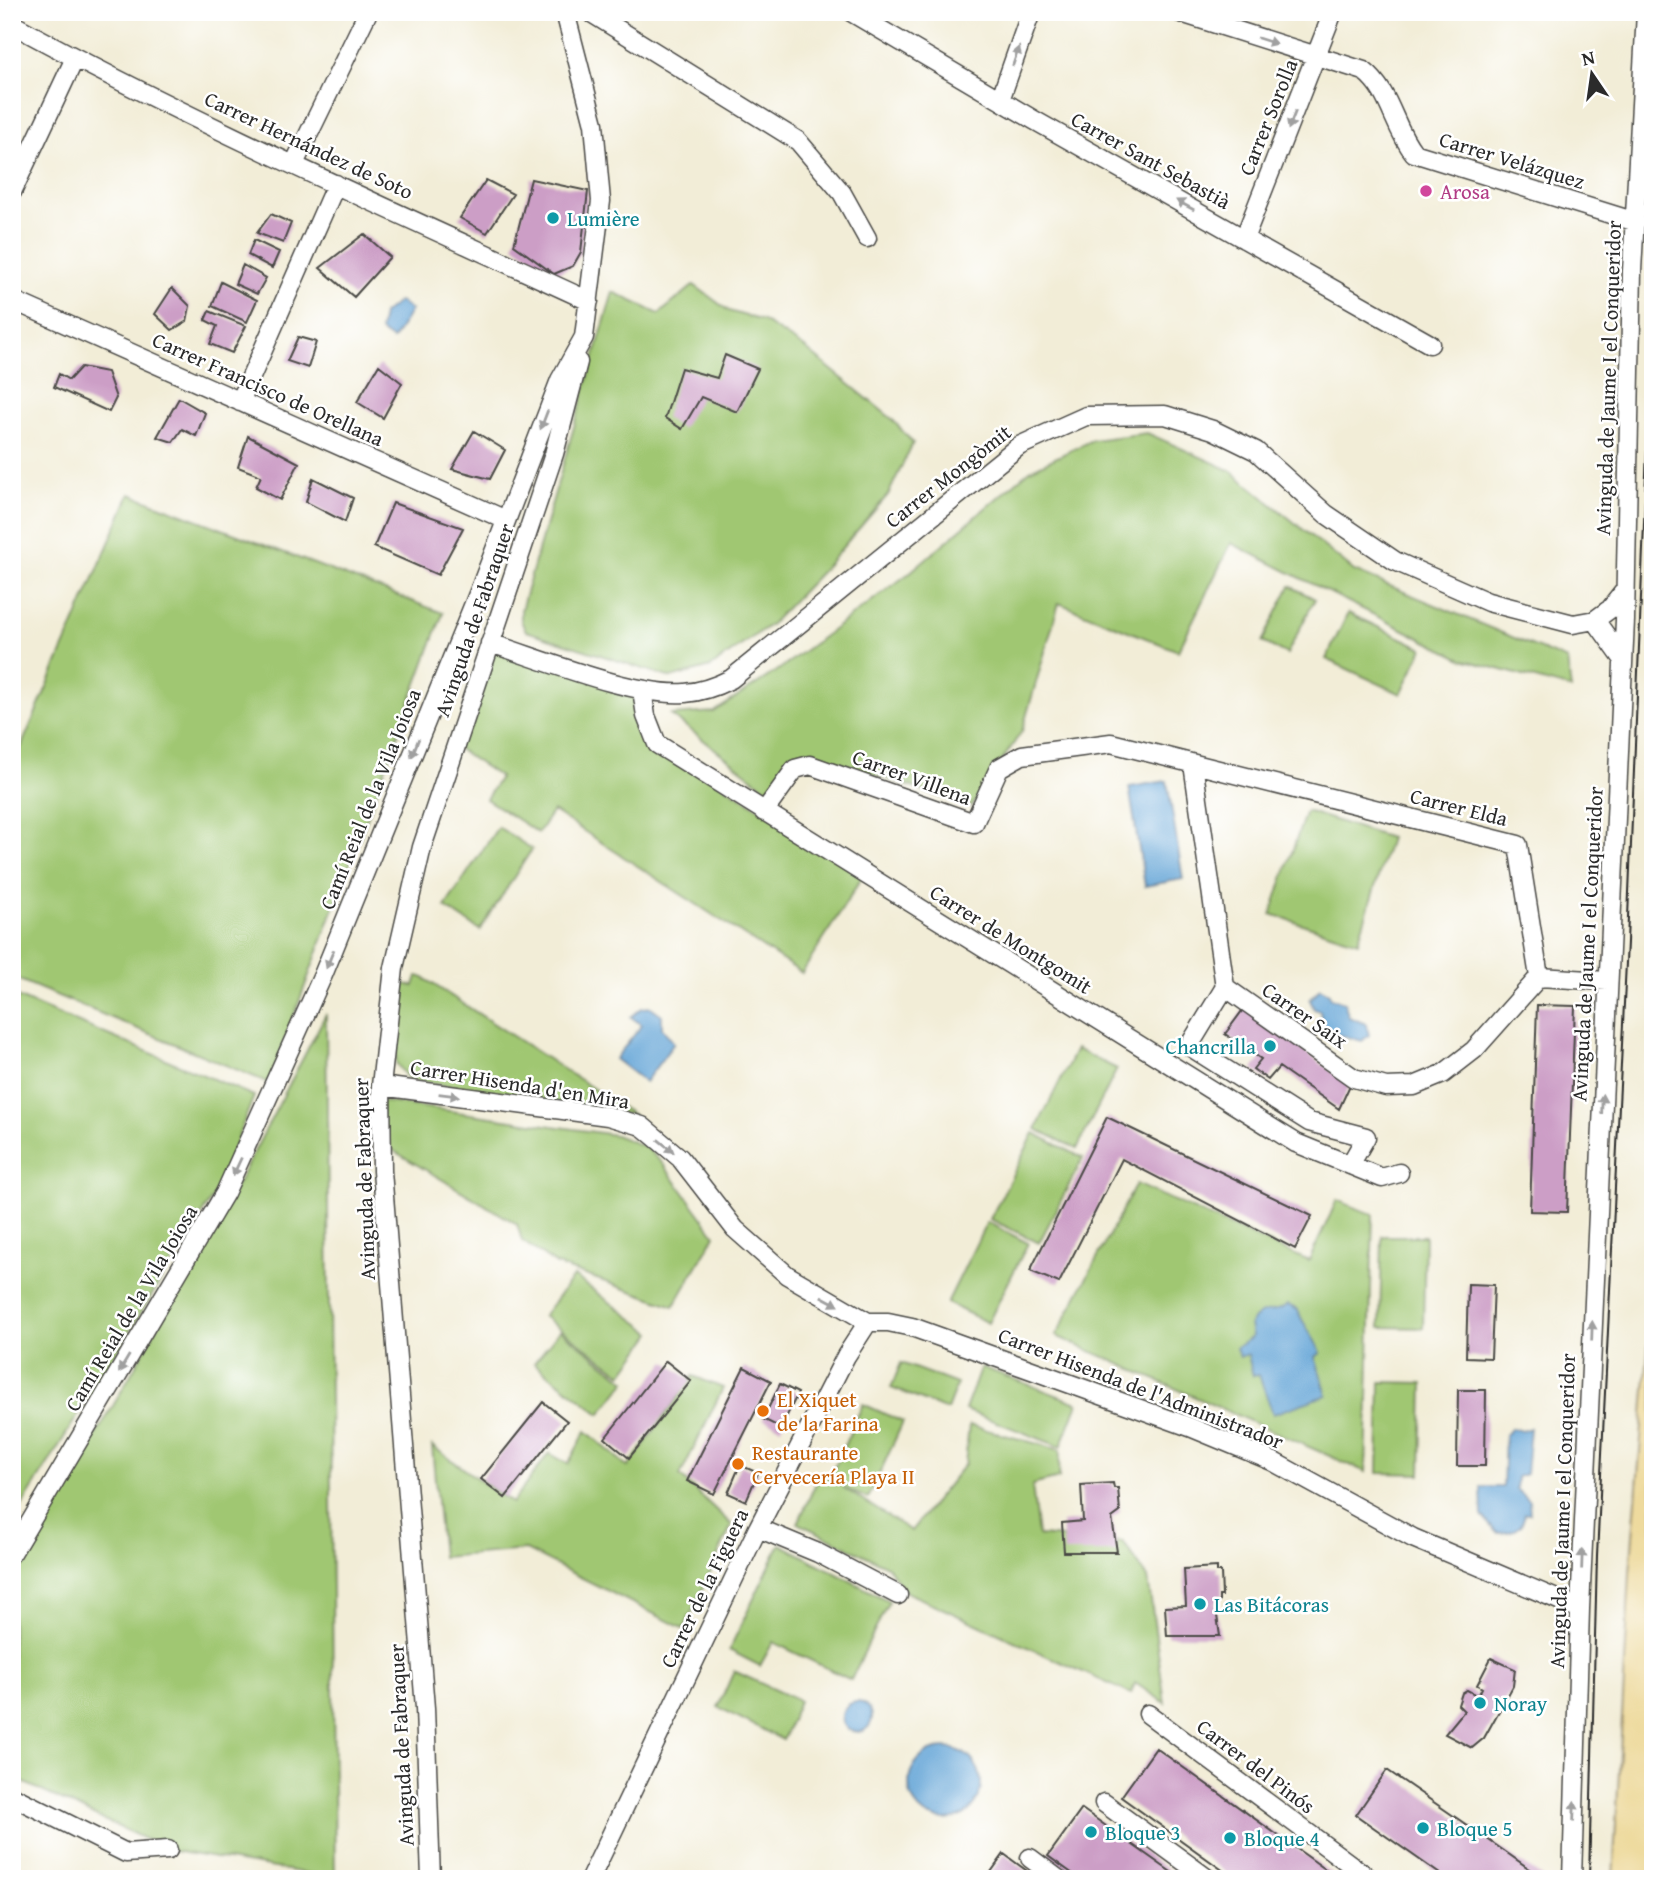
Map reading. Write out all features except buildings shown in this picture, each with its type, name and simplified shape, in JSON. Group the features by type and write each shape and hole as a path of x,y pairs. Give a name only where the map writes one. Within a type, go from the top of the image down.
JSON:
{"street":[{"path":"294,164 368,12"},
{"name":"Camí Reial de la Vila Joiosa","path":"12,1553 225,1193 323,975 560,380 584,337 601,201 594,124 565,12"},
{"path":"590,12 798,141 842,193 867,238"},
{"name":"Carrer Sant Sebastià","path":"851,12 1000,100 1430,344"},
{"path":"1000,100 1031,12"},
{"name":"Carrer Velázquez","path":"1178,12 1364,71 1380,83 1401,137 1414,153 1636,222"},
{"name":"Carrer Sorolla","path":"1244,239 1333,12"},
{"name":"Avinguda de Jaume I el Conqueridor","path":"1572,1879 1580,1609 1623,659 1636,222 1646,12"},
{"name":"Carrer Hernández de Soto","path":"12,24 75,58 294,164 589,301"},
{"path":"12,192 75,58"},
{"path":"240,402 336,184"},
{"name":"Carrer Francisco de Orellana","path":"12,300 506,520"},
{"name":"Avinguda de Fabraquer","path":"431,1879 425,1708 384,1197 381,1086 394,968 422,846 554,454 584,337"},
{"name":"Carrer Mongòmit","path":"491,643 642,690 684,693 731,679 1019,446 1086,416 1128,413 1165,415 1213,430 1256,451 1326,514 1395,561 1488,602 1573,624 1595,620"},
{"path":"1623,659 1595,620 1610,609 1625,590"},
{"name":"Carrer de Montgomit","path":"642,690 646,716 657,744 1296,1143 1382,1178 1399,1173"},
{"name":"Carrer Villena","path":"764,812 795,769 810,765 974,823 999,768 1022,755 1111,743 1194,764"},
{"path":"1194,764 1225,987 1189,1046 1309,1122 1366,1137 1350,1165"},
{"name":"Carrer Elda","path":"1194,764 1518,845 1539,978"},
{"path":"1539,978 1607,981"},
{"name":"Carrer Saix","path":"1225,987 1354,1078 1386,1087 1414,1086 1443,1074 1474,1051 1539,978"},
{"name":"Carrer Hisenda d'en Mira","path":"381,1086 608,1116 642,1126 680,1158 735,1229 777,1266 818,1294 868,1322"},
{"name":"Carrer Hisenda de l'Administrador","path":"868,1322 888,1322 912,1327 1190,1427 1272,1461 1413,1538 1580,1609"},
{"name":"Carrer de la Figuera","path":"590,1879 758,1528 846,1356 868,1322"},
{"path":"758,1528 818,1553 898,1595"},
{"name":"Carrer del Pinós","path":"1148,1714 1370,1879"},
{"path":"12,1796 126,1853 168,1850"},
{"path":"1104,1803 1208,1879"},
{"path":"1030,1858 1058,1879"}],"green space":[{"path":"694,285 729,311 763,321 805,348 892,419 913,443 888,495 822,571 771,624 711,667 671,678 526,631 521,621 521,610 613,292 659,314"},
{"path":"1147,433 1230,470 1354,571 1567,660 1571,689 1462,659 1231,543 1178,651 1059,603 1022,731 971,807 808,752 767,789 671,715 714,712 781,668 908,574 1030,470 1092,440"},
{"path":"130,494 443,613 269,1083 12,977 12,768"},
{"path":"1290,586 1315,599 1287,654 1262,642"},
{"path":"1348,613 1423,648 1401,694 1326,659"},
{"path":"491,643 642,690 657,744 864,874 802,973 553,811 538,833 486,799 500,777 455,747"},
{"path":"1306,811 1390,838 1358,942 1271,914"},
{"path":"498,827 532,849 480,930 445,907"},
{"path":"417,976 634,1115 409,1080 396,1063 400,983 414,986"},
{"path":"12,995 254,1096 218,1188 12,1522"},
{"path":"326,1014 335,1878 168,1850 12,1777 12,1574 113,1406 231,1196"},
{"path":"1076,1049 1117,1069 1077,1149 1036,1129"},
{"path":"381,1101 615,1135 646,1147 662,1163 715,1235 674,1306 557,1265 522,1241 517,1224 382,1144"},
{"path":"1034,1133 1083,1158 1039,1243 990,1219"},
{"path":"1136,1184 1309,1261 1337,1200 1373,1215 1366,1472 1056,1336"},
{"path":"987,1222 1028,1243 988,1323 947,1303"},
{"path":"1382,1236 1425,1236 1423,1328 1380,1327"},
{"path":"574,1276 652,1333 622,1374 543,1316"},
{"path":"560,1330 626,1381 600,1414 534,1363"},
{"path":"901,1363 957,1384 947,1410 891,1388"},
{"path":"981,1367 1078,1403 1061,1447 965,1410"},
{"path":"693,1376 723,1388 680,1476 732,1525 684,1629 526,1550 442,1557 432,1446 512,1503 549,1453 568,1464 586,1431 628,1467"},
{"path":"1380,1382 1423,1383 1421,1474 1378,1473"},
{"path":"863,1404 903,1422 868,1499 842,1487 911,1531 965,1464 969,1425 1060,1450 1059,1478 1032,1485 1038,1536 1123,1542 1148,1578 1165,1703 1135,1683 1131,1694 906,1592 887,1566 798,1523 820,1474 829,1479"},
{"path":"780,1544 889,1601 851,1680 773,1642 760,1666 729,1650"},
{"path":"734,1671 799,1701 783,1740 718,1707"}],"sand":[{"path":"1653,1292 1653,1879 1613,1879 1630,1573"}],"water":[{"path":"399,301 411,310 393,340 380,331 383,314"},
{"path":"1167,781 1183,879 1145,886 1129,787"},
{"path":"1320,988 1329,993 1331,998 1344,1002 1349,1017 1366,1024 1369,1035 1362,1041 1336,1034 1322,1024 1320,1011 1314,1009 1310,1000"},
{"path":"651,1007 662,1015 662,1028 674,1043 645,1082 615,1059 642,1025 631,1017 642,1008"},
{"path":"1288,1305 1298,1310 1321,1353 1315,1357 1327,1395 1273,1414 1259,1375 1253,1376 1248,1355 1239,1357 1236,1348 1252,1337 1250,1324 1255,1318"},
{"path":"1511,1428 1522,1431 1530,1428 1526,1474 1517,1477 1516,1489 1529,1501 1530,1514 1525,1514 1516,1529 1497,1533 1482,1516 1481,1487 1503,1487 1505,1435"},
{"path":"857,1702 868,1706 872,1717 868,1728 857,1732 846,1728 842,1717 846,1706"},
{"path":"952,1748 971,1758 979,1770 979,1798 971,1810 959,1818 938,1820 919,1810 911,1798 909,1777 919,1758 931,1750"}],"tram line":[{"path":"1589,1879 1597,1556 1627,942 1653,302"}],"place":[{"name":"Arosa","path":"1426,191"},
{"name":"Lumière","path":"553,218"},
{"name":"Chancrilla","path":"1270,1046"},
{"name":"El Xiquet de la Farina","path":"763,1411"},
{"name":"Restaurante Cervecería Playa II","path":"738,1464"},
{"name":"Las Bitácoras","path":"1200,1604"},
{"name":"Noray","path":"1480,1703"},
{"name":"Bloque 5","path":"1423,1828"},
{"name":"Bloque 3","path":"1091,1832"},
{"name":"Bloque 4","path":"1230,1838"}]}
